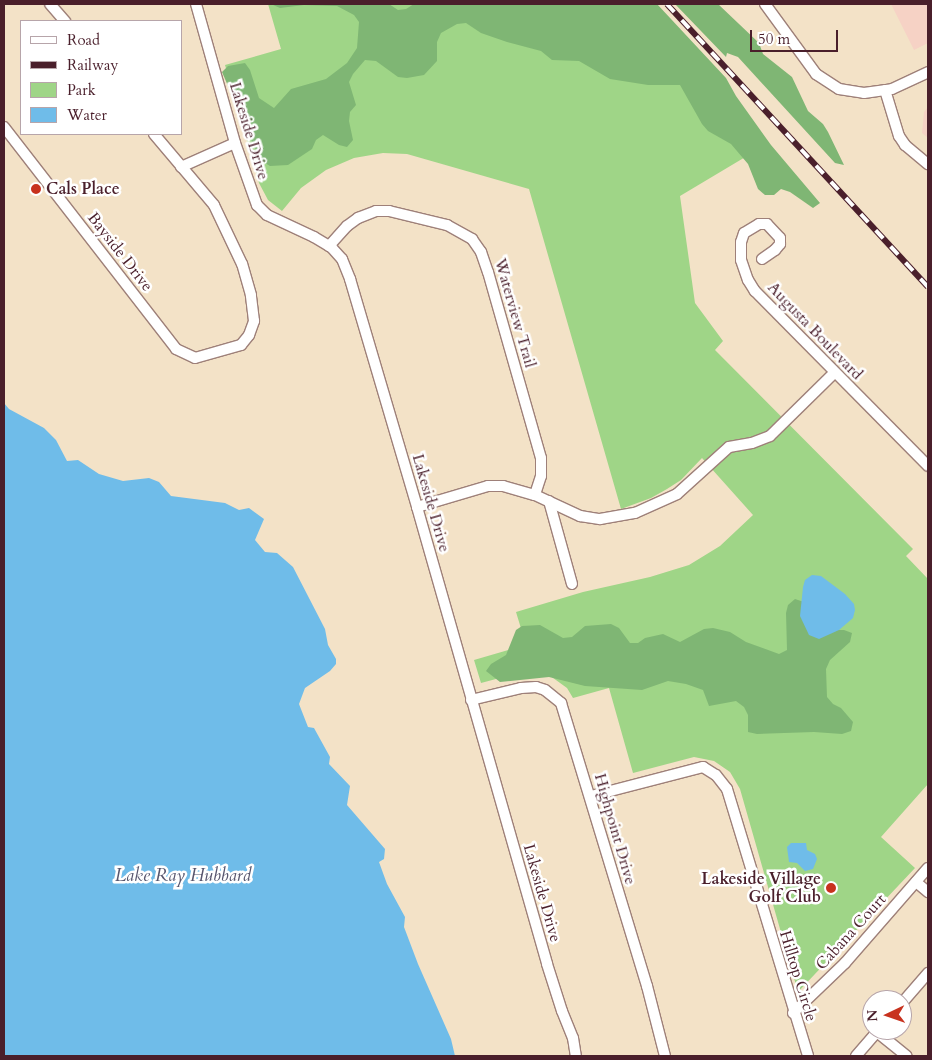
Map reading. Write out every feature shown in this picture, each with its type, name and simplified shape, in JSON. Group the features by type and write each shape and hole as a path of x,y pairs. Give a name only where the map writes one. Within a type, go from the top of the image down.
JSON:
{"street":[{"path":"50,4 64,20"},
{"name":"Lakeside Drive","path":"196,4 235,143 259,209 267,215 329,246 342,259 350,279 547,964 573,1038 576,1056"},
{"path":"765,4 816,74 839,89 864,93 892,89 928,72"},
{"path":"885,90 899,136 905,145 928,164"},
{"name":"Bayside Drive","path":"4,127 176,349 194,358 241,345 249,335 254,321 251,295 242,264 230,236 214,205 181,167"},
{"path":"155,135 181,167 235,143"},
{"name":"Waterview Trail","path":"329,246 347,226 358,218 376,211 389,211 447,225 472,239 481,252 488,272 541,458 542,476 535,495"},
{"name":"Augusta Boulevard","path":"762,259 780,244 780,238 767,224 759,224 744,233 741,242 741,260 748,280 755,291 928,466"},
{"path":"417,507 488,486 503,486 535,495 580,516 600,518 635,513 655,506 677,494 729,447 752,444 770,436 834,373"},
{"path":"549,501 572,584"},
{"name":"Highpoint Drive","path":"471,700 536,686 553,695 561,703 591,796 665,1056"},
{"name":"Hilltop Circle","path":"591,796 703,767 716,775 727,789 793,1013 808,1056"},
{"name":"Cabana Court","path":"793,1013 845,963 928,868"},
{"path":"916,882 928,892"},
{"path":"912,991 928,973"},
{"path":"856,1056 870,1040"},
{"path":"888,1040 907,1056"}],"shaded area":[{"path":"891,4 928,4 928,43 914,50"},
{"path":"928,107 928,138 922,133 924,112"}],"green space":[{"path":"268,4 629,4 747,156 680,196 695,303 723,341 715,350 913,549 906,556 928,579 928,784 881,837 915,868 798,992 740,789 730,772 714,761 694,757 633,773 609,688 573,698 567,688 549,675 522,672 481,683 474,660 526,645 516,612 583,592 650,577 689,565 720,546 753,515 702,458 681,480 667,489 651,498 621,509 529,189 407,154 383,153 354,158 326,170 301,188 282,211 268,200 259,183 225,65 281,49"},
{"path":"271,4 389,4 398,10 406,9 414,4 657,4 726,78 736,96 771,145 820,203 813,208 790,192 781,189 774,195 765,195 758,189 748,164 731,144 708,131 702,124 680,85 648,85 610,79 579,61 552,60 541,51 481,33 466,23 457,24 441,33 437,42 437,61 424,75 407,78 398,77 376,61 365,60 349,82 356,105 350,112 349,121 353,140 347,147 339,145 323,135 316,140 312,149 288,165 270,166 260,160 222,72 228,66 245,63 250,70 259,98 274,108 291,89 326,79 347,63 357,48 359,22 354,15 337,6 304,5 280,8"},
{"path":"675,4 718,4 759,43 763,54 792,77 808,111 823,124 844,165 835,163 738,57 727,53 726,57"},
{"path":"795,599 804,602 826,630 844,630 852,633 850,642 830,660 826,669 827,697 833,704 841,708 853,722 851,731 842,734 814,732 757,734 748,732 748,715 744,707 736,701 709,706 703,690 686,684 668,681 642,690 585,686 549,677 500,682 486,671 491,664 506,655 516,630 522,626 540,625 563,638 572,637 585,626 611,624 619,628 630,643 638,643 645,638 663,634 680,642 704,629 713,628 730,632 746,642 779,654 787,650 786,613 788,605"}],"water":[{"name":"Lake Ray Hubbard","path":"4,403 9,409 44,428 56,440 67,461 78,460 99,474 123,481 149,478 159,482 171,496 225,503 239,510 249,508 264,519 255,540 265,552 277,553 293,567 325,629 328,645 336,659 336,664 330,671 305,688 299,704 308,727 314,728 330,757 329,764 350,786 347,805 385,849 384,859 379,862 387,884 405,917 404,927 451,1039 455,1056 4,1056"},
{"path":"812,575 821,576 845,594 854,604 855,610 853,618 839,630 819,639 809,635 800,616 805,580"},
{"path":"791,843 806,843 807,850 815,854 817,859 813,869 805,871 797,863 789,862 787,847"}],"railway":[{"path":"667,4 928,287"}],"place":[{"name":"Cals Place","path":"36,189"},
{"name":"Lakeside Village Golf Club","path":"831,888"}]}
